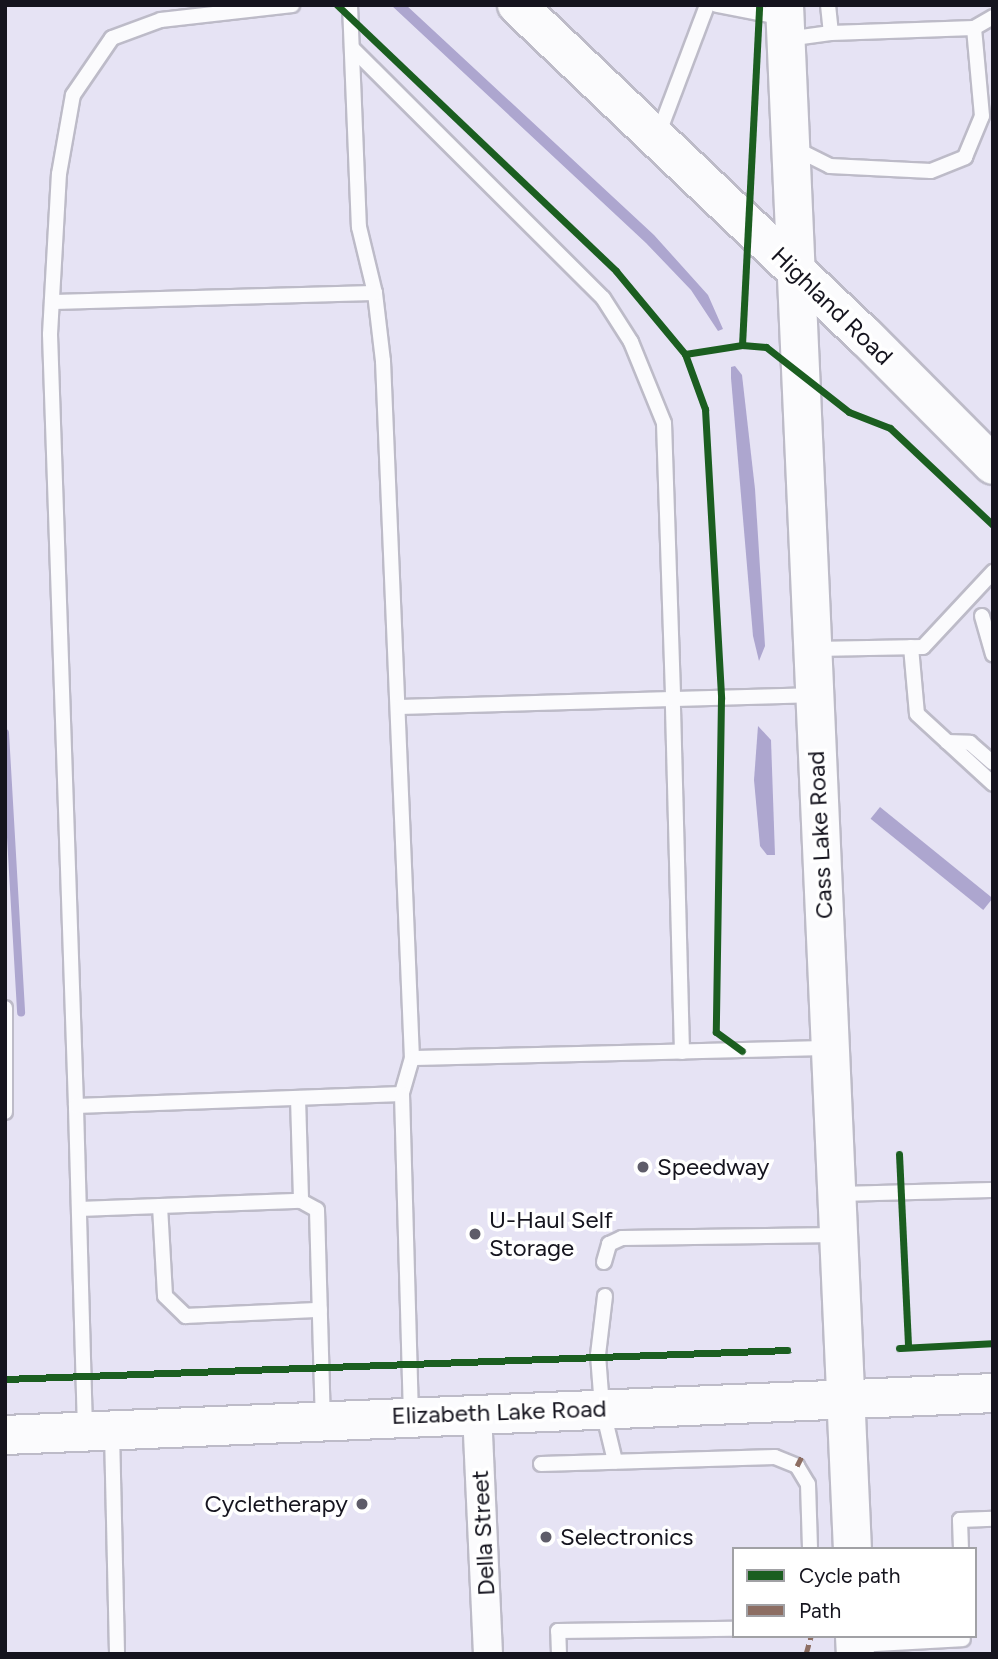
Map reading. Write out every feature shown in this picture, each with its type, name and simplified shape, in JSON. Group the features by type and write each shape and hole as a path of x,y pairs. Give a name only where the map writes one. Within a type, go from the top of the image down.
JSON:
{"main road":[{"name":"Highland Road","path":"517,5 797,272 993,465"},
{"name":"Elizabeth Lake Road","path":"5,1436 478,1412 993,1393"}],"street":[{"name":"Cass Lake Road","path":"785,21 852,1547"},
{"name":"Della Street","path":"478,1412 488,1654"}],"lane":[{"path":"117,1654 79,1209 52,302 58,174 73,95 112,38 161,20 292,5"},
{"path":"350,5 359,227 375,293 383,361 398,707 412,1058 402,1094 411,1415"},
{"path":"657,138 707,5"},
{"path":"717,5 831,33 974,28 993,17"},
{"path":"828,5 831,33"},
{"path":"791,146 830,166 931,172 965,157 982,116 974,28"},
{"path":"352,48 603,299 637,354 664,423 682,1052"},
{"path":"52,302 375,293"},
{"path":"812,649 923,647 993,572"},
{"path":"966,601 988,621 993,654"},
{"path":"911,647 917,714 993,785"},
{"path":"398,707 814,695"},
{"path":"947,742 970,743 993,763"},
{"path":"5,1008 5,1112"},
{"path":"412,1058 830,1048"},
{"path":"76,1106 402,1094"},
{"path":"298,1098 301,1201"},
{"path":"837,1194 993,1190"},
{"path":"79,1209 301,1201 317,1210 323,1420"},
{"path":"160,1206 165,1296 186,1316 320,1310"},
{"path":"604,1262 609,1244 622,1238 839,1235"},
{"path":"605,1296 598,1355 602,1407 615,1461"},
{"path":"541,1464 775,1457 797,1466 808,1485 810,1547"},
{"path":"961,1547 960,1520 993,1519"},
{"path":"559,1654 558,1631 732,1629"},
{"path":"854,1645 949,1638"}],"shaded area":[{"path":"391,5 406,5 654,235 708,295 723,329 718,331 691,290 646,243"},
{"path":"735,366 742,375 755,489 765,646 759,661 753,636 731,378 731,367"},
{"path":"758,726 771,740 775,855 767,855 760,846 754,780"},
{"path":"880,807 993,898 983,910 871,819"}],"waterway":[{"path":"5,733 21,1013"}],"marked path":[{"path":"797,1466 802,1456"},
{"path":"806,1654 810,1638"}],"cycle path":[{"path":"337,5 616,271 685,354 705,409 721,699 716,1032 742,1051"},
{"path":"742,345 759,5"},
{"path":"685,354 742,345 766,347 849,412 890,428 993,525"},
{"path":"899,1154 908,1347"},
{"path":"899,1348 993,1343"},
{"path":"5,1379 787,1350"}],"place":[{"name":"Speedway","path":"643,1167"},
{"name":"U-Haul Self Storage","path":"475,1234"},
{"name":"Cycletherapy","path":"362,1504"},
{"name":"Selectronics","path":"546,1537"}]}
